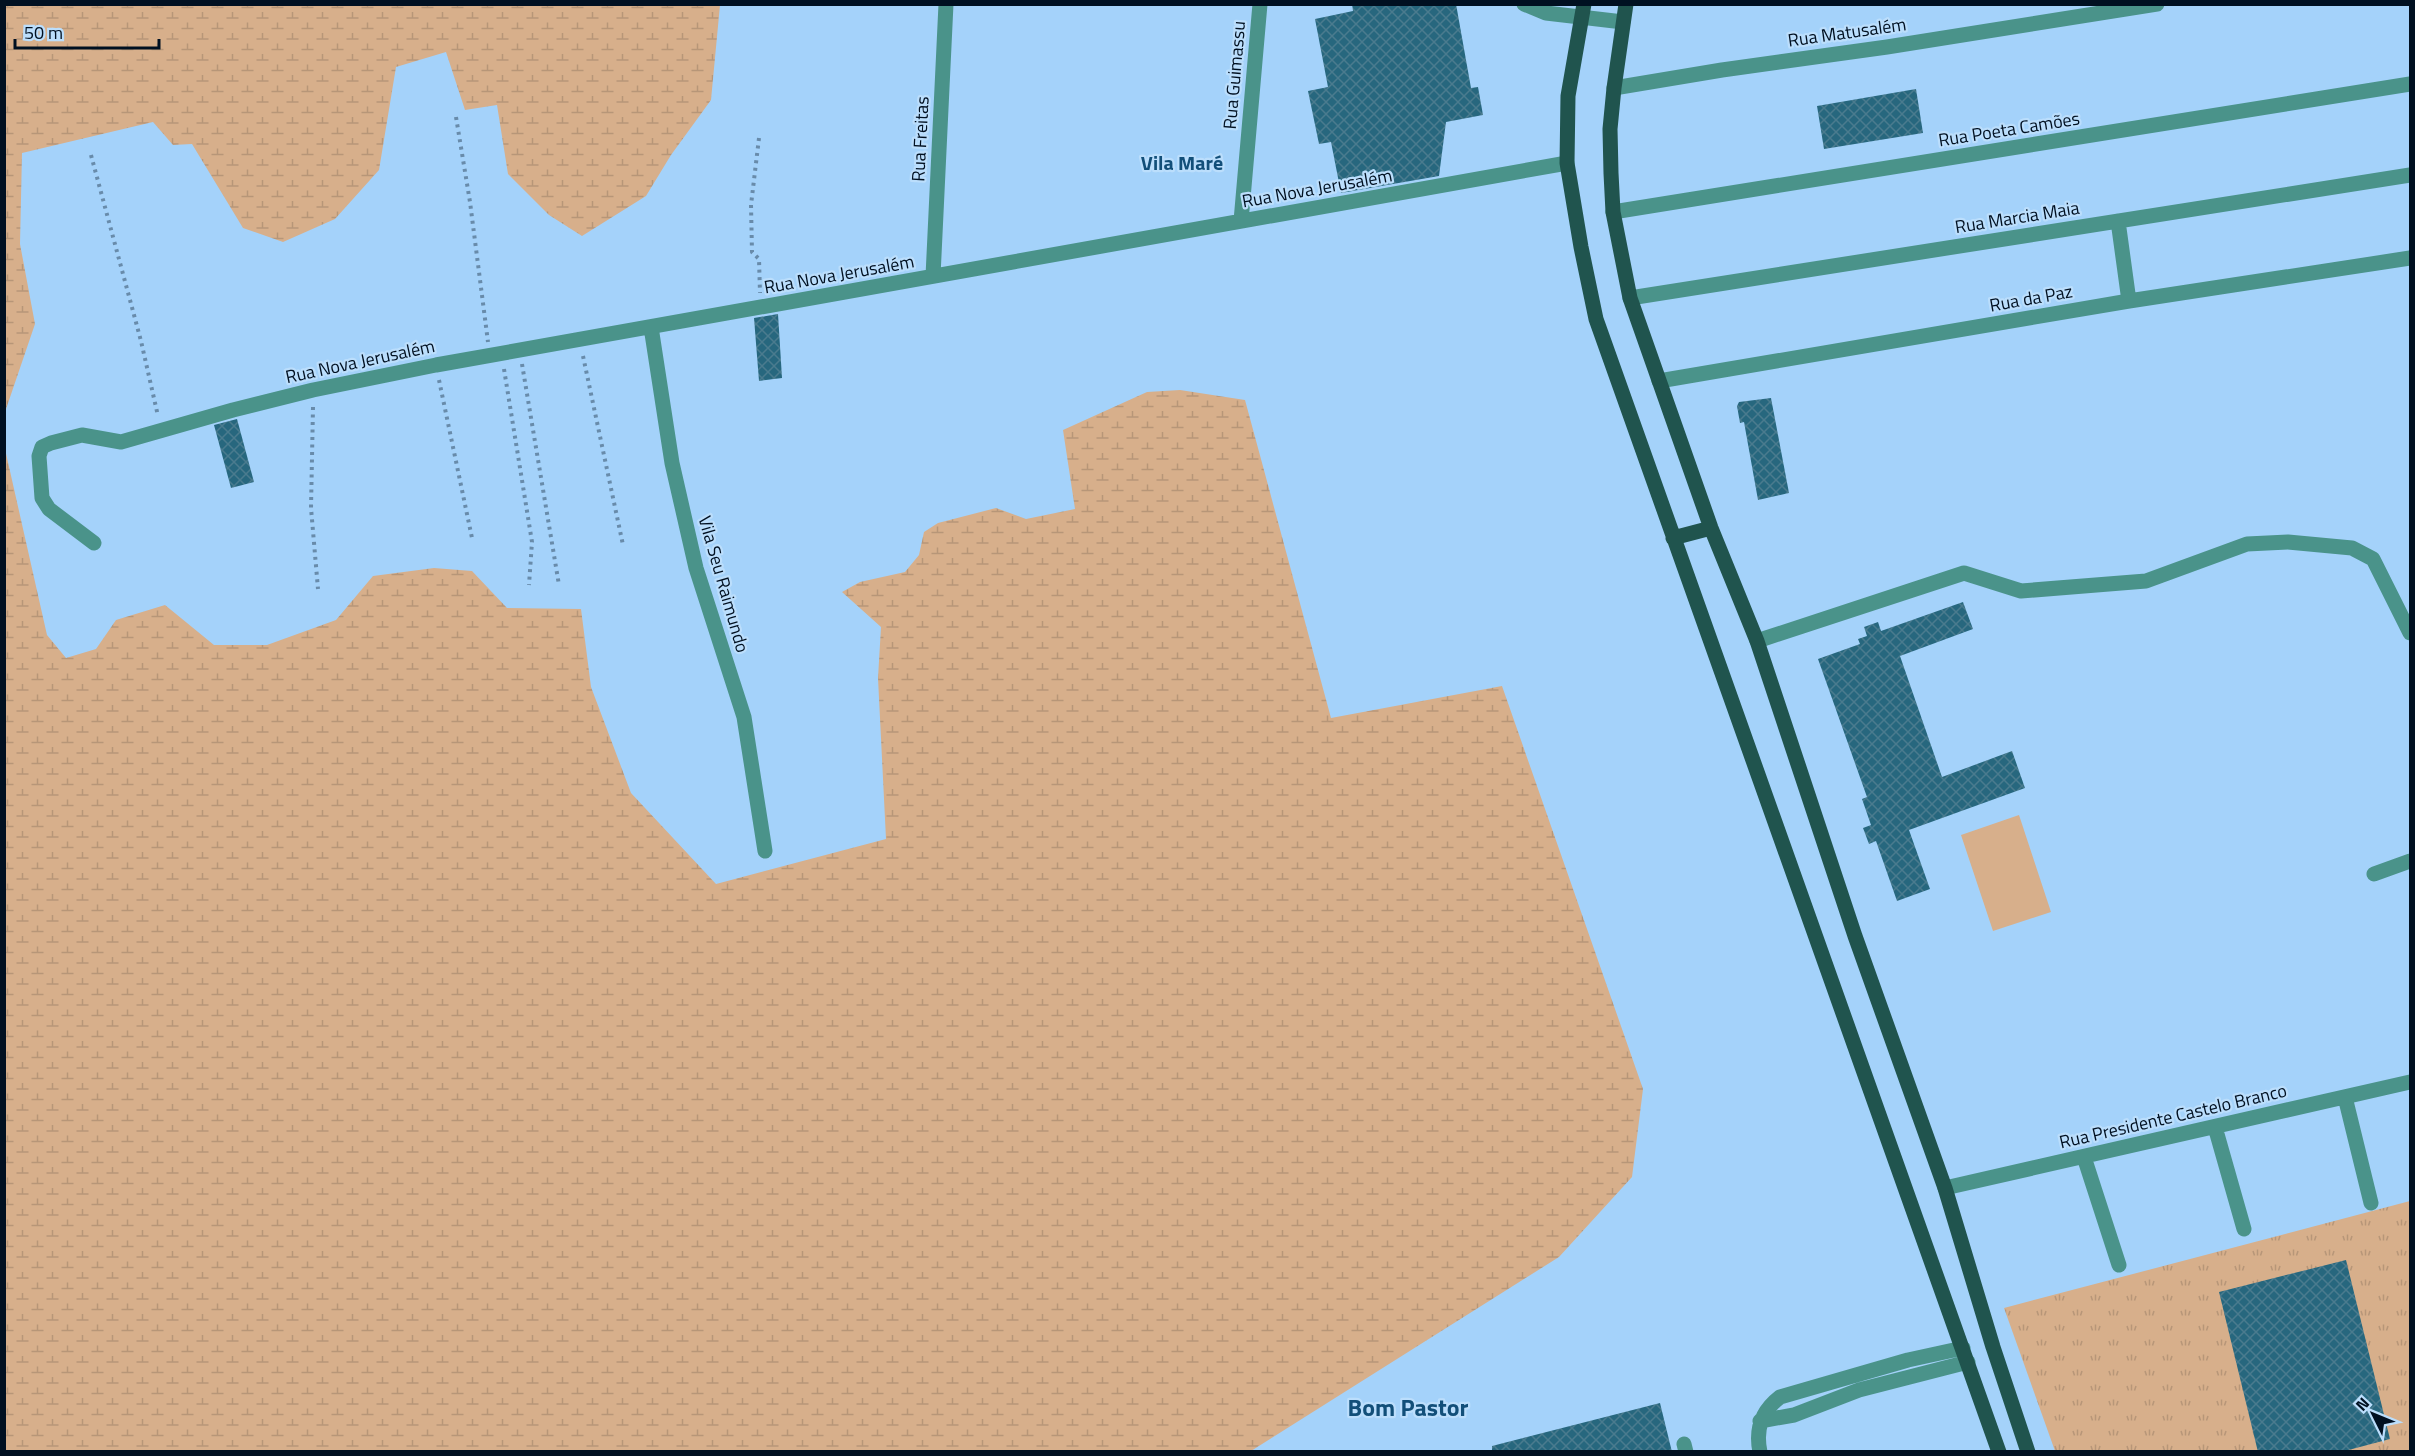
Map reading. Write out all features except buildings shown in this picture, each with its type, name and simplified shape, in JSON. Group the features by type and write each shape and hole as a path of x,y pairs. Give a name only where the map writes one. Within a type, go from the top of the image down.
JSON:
{"main road":[{"path":"1626,4 1610,129 1613,213 1630,298 1712,528 1757,641 1855,936 1945,1188 1992,1347 2028,1452"},
{"path":"1583,11 1568,96 1568,162 1581,247 1596,319 1999,1452"},
{"path":"1673,538 1712,528"}],"street":[{"name":"Rua Freitas","path":"933,276 946,4"},
{"name":"Rua Guimassu","path":"1241,221 1260,4"},
{"path":"1524,4 1546,14 1583,11 1623,22"},
{"name":"Rua Matusalém","path":"1614,88 2157,4"},
{"name":"Rua Poeta Camões","path":"1613,213 2410,84"},
{"name":"Rua Nova Jerusalém","path":"94,543 49,509 42,498 39,456 42,447 82,435 121,442 313,390 436,365 1568,162"},
{"name":"Rua Marcia Maia","path":"1630,298 2410,175"},
{"path":"2118,221 2129,301"},
{"name":"Rua da Paz","path":"1659,381 2129,301 2410,258"},
{"name":"Vila Seu Raimundo","path":"651,327 672,463 696,568 744,717 765,851"},
{"path":"1757,641 1964,573 2021,591 2146,581 2247,544 2288,542 2352,548 2373,559 2410,633"},
{"path":"2374,874 2410,861"},
{"name":"Rua Presidente Castelo Branco","path":"1945,1188 2410,1082"},
{"path":"2345,1097 2371,1203"},
{"path":"2215,1127 2244,1229"},
{"path":"2084,1157 2119,1265"},
{"path":"1760,1452 1757,1441 1761,1421 1767,1407 1780,1397 1908,1360 1965,1355"},
{"path":"1761,1421 1794,1415 1965,1355"}],"path":[{"path":"456,117 495,354 532,542 529,585"},
{"path":"759,138 751,205 752,252 759,259 760,308"},
{"path":"91,155 141,341 161,431"},
{"path":"580,340 623,545"},
{"path":"520,351 558,585"},
{"path":"436,365 472,538"},
{"path":"313,390 311,508 318,589"}],"green space":[{"path":"5,4 720,5 711,100 671,155 646,196 582,236 549,215 508,174 497,105 465,110 446,52 396,67 379,170 335,219 283,242 243,228 192,144 173,145 153,122 22,153 20,244 35,324 5,412"},
{"path":"1180,390 1245,400 1331,718 1502,686 1643,1089 1632,1177 1559,1257 1251,1451 5,1451 5,449 47,635 66,658 96,649 116,620 165,605 214,645 267,645 336,620 373,576 434,568 472,571 507,608 581,609 591,687 631,793 716,884 886,839 878,678 881,627 842,592 860,582 905,572 919,555 924,532 938,523 996,508 1026,519 1075,509 1063,430 1147,392"},
{"path":"2019,815 2051,912 1993,931 1961,835"},
{"path":"2410,1201 2410,1451 2055,1451 2004,1308"}],"district":[{"name":"Vila Maré","path":"1182,162"},
{"name":"Bom Pastor","path":"1408,1407"}]}
